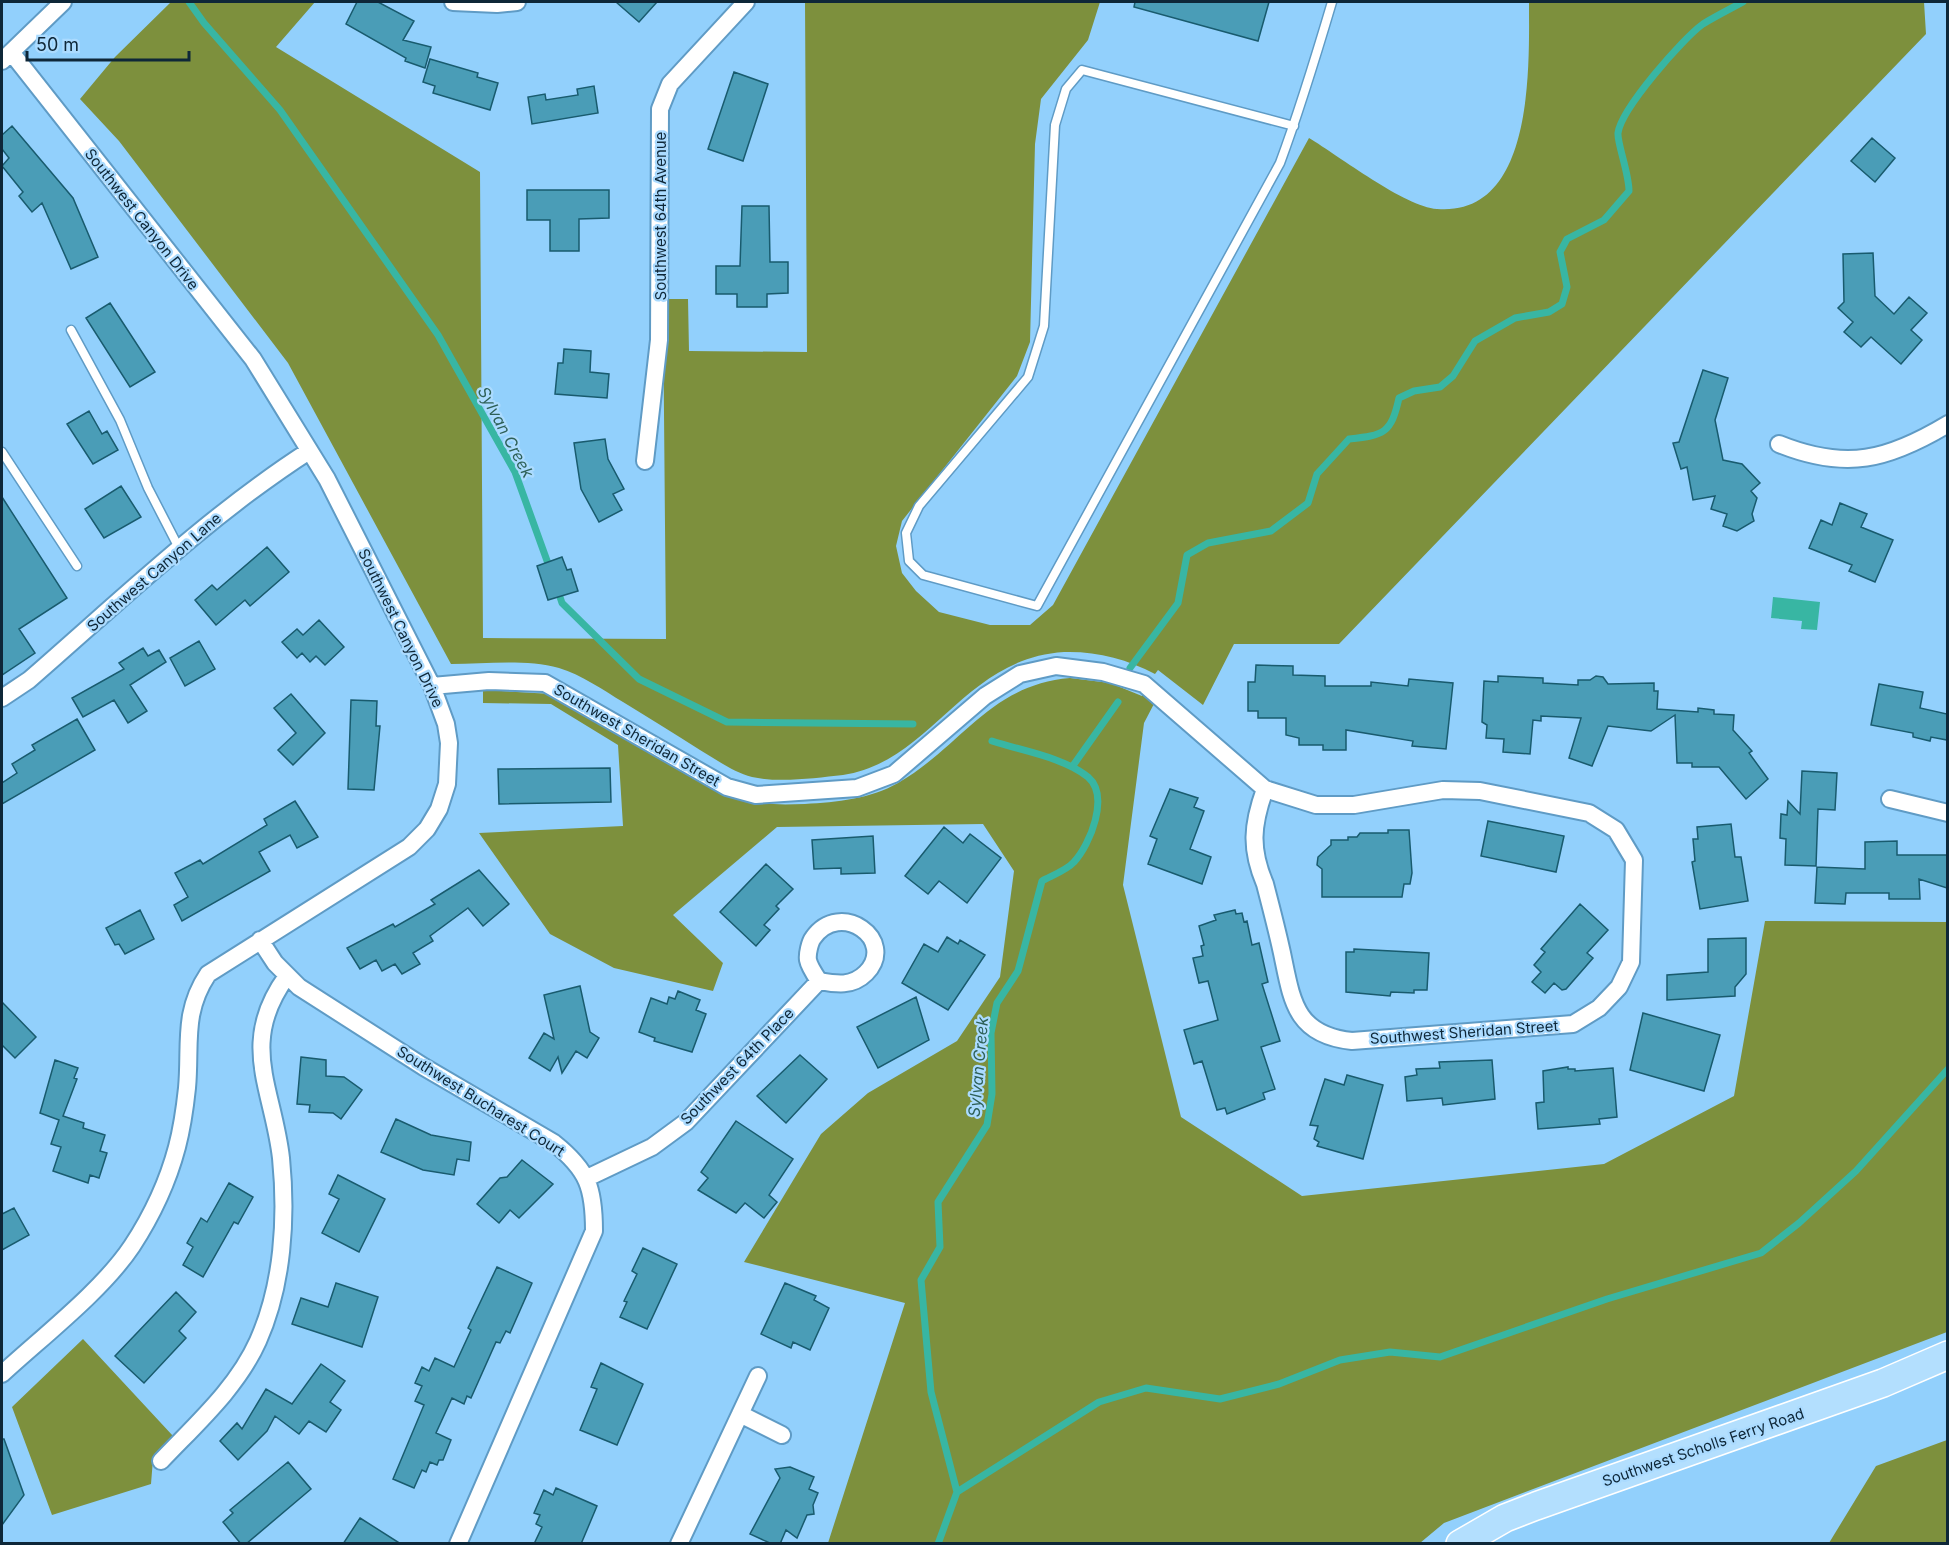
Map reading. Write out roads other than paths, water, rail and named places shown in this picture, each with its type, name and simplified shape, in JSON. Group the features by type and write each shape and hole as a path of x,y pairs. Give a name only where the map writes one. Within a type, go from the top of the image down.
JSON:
{"main road":[{"name":"Southwest Scholls Ferry Road","path":"1460,1544 1505,1518 1883,1383 1947,1355"}],"street":[{"name":"Southwest Canyon Drive","path":"2,1374 96,1286 131,1247 162,1190 177,1146 187,1088 188,1026 192,1003 208,974 364,878 409,847 427,829 439,809 447,784 449,743 446,724 432,686 327,479 253,358 6,56 63,2"},
{"path":"453,2 497,4 517,2"},
{"name":"Southwest 64th Avenue","path":"645,461 659,340 660,110 670,84 746,2"},
{"path":"1779,444 1804,454 1844,460 1868,459 1912,445 1947,424"},
{"name":"Southwest Canyon Lane","path":"2,698 29,680 179,548 263,480 309,451"},
{"name":"Southwest Sheridan Street","path":"432,686 489,681 545,683 728,787 756,795 791,795 857,788 894,774 985,696 1020,674 1056,666 1103,672 1144,684 1264,789 1316,805 1354,805 1443,790 1480,791 1589,813 1616,830 1634,860 1631,962 1619,987 1599,1008 1574,1024 1352,1041 1331,1039 1317,1031 1296,1010 1291,996 1276,928 1253,847 1256,813 1264,789"},
{"path":"1890,799 1947,813"},
{"name":"Southwest Bucharest Court","path":"260,940 287,976 300,987 424,1067 554,1143 573,1158 587,1178 594,1206 594,1231 458,1544"},
{"path":"161,1461 234,1382 259,1340 273,1298 281,1245 283,1187 280,1155 260,1054 261,1036 269,1005 287,976"},
{"name":"Southwest 64th Place","path":"587,1178 652,1147 686,1122 819,981"},
{"path":"679,1544 758,1376"},
{"path":"740,1414 782,1435"}],"lane":[{"path":"1294,126 1082,70 1066,88 1055,125 1044,326 1029,377 919,506 906,532 909,561 923,575 1037,606 1280,163 1294,126 1332,2"},
{"path":"70,330 120,420 148,488 179,548"},
{"path":"2,452 77,566"}],"waterway":[{"name":"Sylvan Creek","path":"189,2 204,23 280,110 438,335 515,472 550,569"},
{"path":"1130,668 1178,603 1187,555 1208,543 1271,531 1308,503 1317,474 1349,439 1378,434 1389,426 1399,398 1414,391 1440,387 1453,376 1475,341 1515,318 1549,312 1562,304 1567,287 1560,252 1567,239 1604,220 1629,191 1618,133 1630,108 1668,58 1694,32 1703,24 1743,2"},
{"name":"Sylvan Creek","path":"557,588 562,603 639,679 727,722 913,724"},
{"path":"1072,767 1118,702"},
{"name":"Sylvan Creek","path":"938,1544 957,1492 931,1392 921,1280 940,1247 938,1202 987,1125 992,1094 991,1033 997,1003 1018,971 1042,881 1074,862 1091,833 1097,808 1094,785 1078,770 1055,759 992,741"},
{"path":"957,1492 1099,1402 1146,1388 1220,1399 1279,1384 1340,1360 1390,1352 1440,1357 1607,1299 1761,1253 1799,1223 1856,1171 1948,1069"}]}
